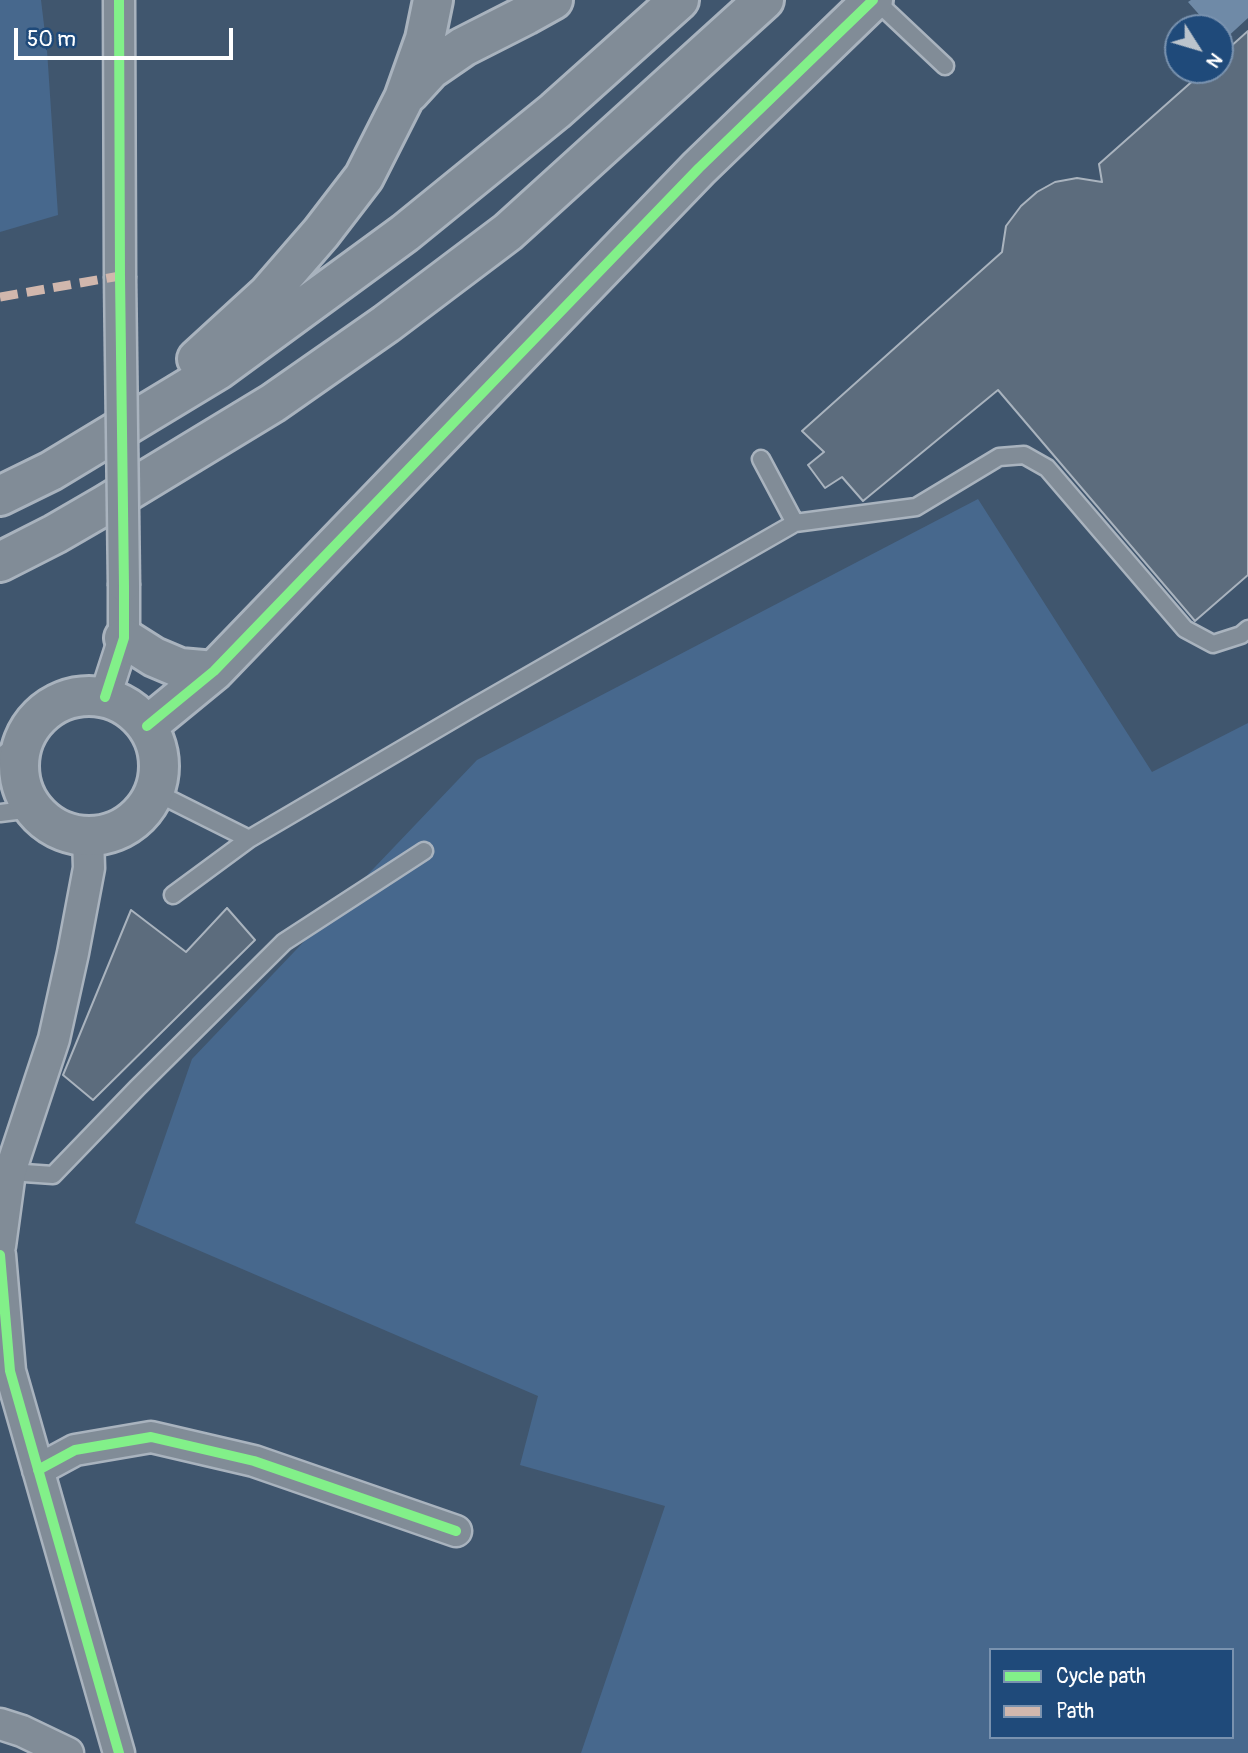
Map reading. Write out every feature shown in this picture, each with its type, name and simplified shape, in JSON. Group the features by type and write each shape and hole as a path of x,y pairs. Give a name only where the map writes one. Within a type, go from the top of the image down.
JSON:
{"main road":[{"path":"0,480 196,359 268,294 321,233 364,177 404,98 425,38 433,0"},
{"path":"404,98 431,69 463,47 553,0"},
{"path":"0,496 87,450 218,370 262,338 416,224 555,111 679,0"},
{"path":"0,562 55,534 273,404 397,316 508,232 764,0"},
{"path":"147,726 214,671 699,168 874,0"},
{"path":"124,638 154,657 180,668 214,671"},
{"path":"80,696 105,697 121,703 147,726 155,741 159,775 155,792 144,810 129,825 109,834 88,837 67,834 16,811 21,787 18,762 12,748 37,718 57,703 80,696"}],"street":[{"path":"105,697 124,638 119,0"},
{"path":"0,1246 10,1172 54,1039 73,953 89,868 88,837"},
{"path":"0,1255 10,1371 119,1753"},
{"path":"38,1470 75,1450 151,1437 254,1461 456,1531"},
{"path":"0,1724 22,1731 68,1753"}],"lane":[{"path":"874,0 945,66"},
{"path":"173,895 249,839 795,523 916,507 999,457 1024,455 1047,468 1185,629 1213,644 1241,635 1248,629"},
{"path":"761,459 795,523"},
{"path":"0,578 55,534"},
{"path":"155,792 249,839"},
{"path":"10,1172 52,1175 284,942 424,850"}],"shaded area":[{"path":"0,0 41,0 58,215 0,232"},
{"path":"1248,0 1248,18 1234,31 1234,14 1199,14 1188,2"},
{"path":"978,499 1152,772 1248,723 1248,1753 581,1753 665,1506 520,1465 538,1396 135,1223 192,1059 477,760"}],"building":[{"path":"1248,31 1248,575 1195,621 998,390 863,501 842,477 825,488 808,465 824,452 802,431 1002,252 1006,226 1021,206 1037,192 1055,182 1077,178 1102,182 1099,164 1189,84 1234,84 1234,44"},
{"path":"227,908 255,940 93,1100 63,1075 131,910 186,952"}],"marked path":[{"path":"0,297 120,276"}],"cycle path":[{"path":"105,697 124,638 119,0"},
{"path":"147,726 214,671 699,168 873,0"},
{"path":"0,1255 10,1371 119,1753"},
{"path":"38,1470 75,1450 151,1437 254,1461 456,1531"}]}
